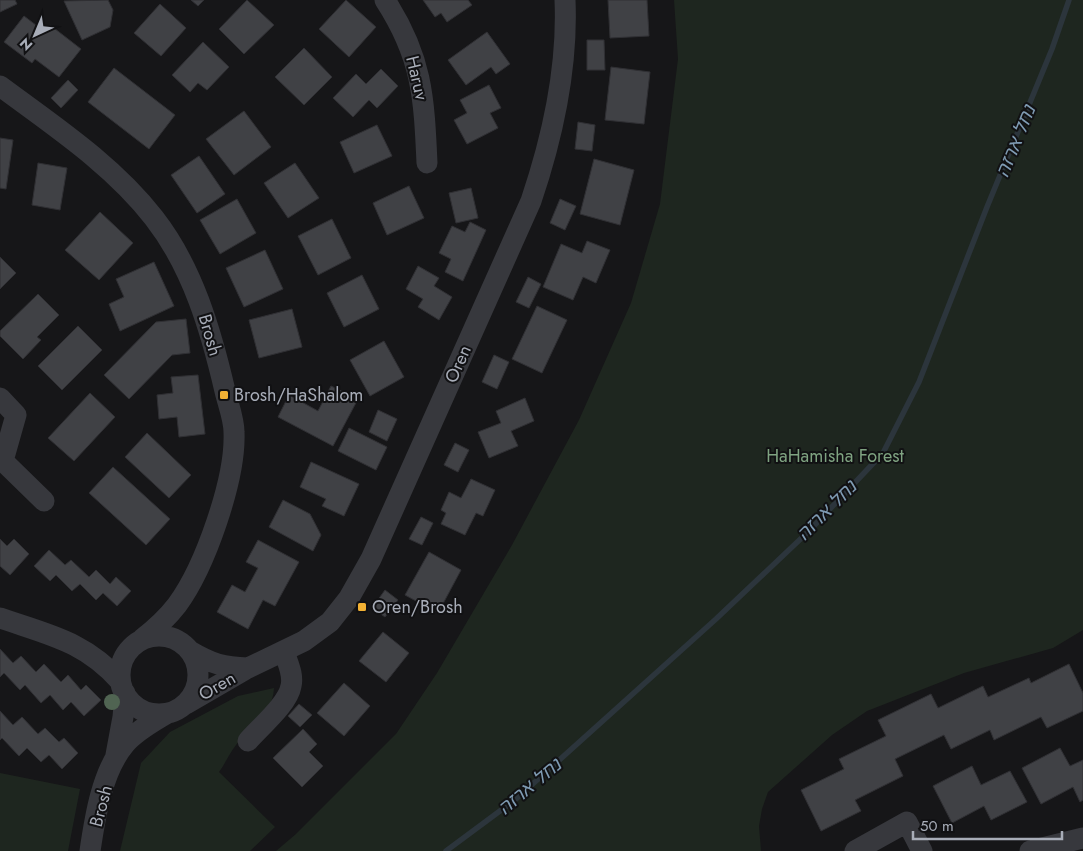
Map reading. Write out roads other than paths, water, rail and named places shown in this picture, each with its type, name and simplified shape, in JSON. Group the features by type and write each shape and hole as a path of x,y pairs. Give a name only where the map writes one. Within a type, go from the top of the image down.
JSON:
{"street":[{"name":"Haruv","path":"384,0 402,26 418,67 425,107 427,163"},
{"name":"Oren","path":"186,704 248,668 304,641 330,622 349,598 371,559 531,201 547,152 557,108 562,68 565,0"},
{"name":"Brosh","path":"0,86 118,178 154,218 178,254 201,305 221,374 234,430 231,475 221,509 189,586 164,620 140,641"},
{"path":"0,398 16,415 3,461 44,502"},
{"path":"0,618 74,644 100,648 140,641 153,636 165,636 176,639 190,651 196,661 199,672 193,695 186,704 166,714 154,714 142,710 132,703 106,665 74,644"},
{"path":"122,687 123,659 140,641"},
{"name":"Oren","path":"190,651 224,667 248,668"},
{"path":"248,742 286,699 291,686 291,673 284,651"},
{"name":"Brosh","path":"90,851 97,812 114,762 122,729 122,687"},
{"name":"Brosh","path":"114,762 125,744 140,730 166,714"},
{"path":"855,851 907,822 922,851"},
{"path":"1030,851 1083,838"}],"waterway":[{"name":"נחל ארזה","path":"446,851 516,799 716,619 810,530 883,453 919,382 987,207 1052,49 1069,0"}],"place":[{"name":"Brosh/HaShalom","path":"224,395"},
{"name":"Oren/Brosh","path":"362,607"}],"park label":[{"name":"HaHamisha Forest","path":"835,456"}]}
